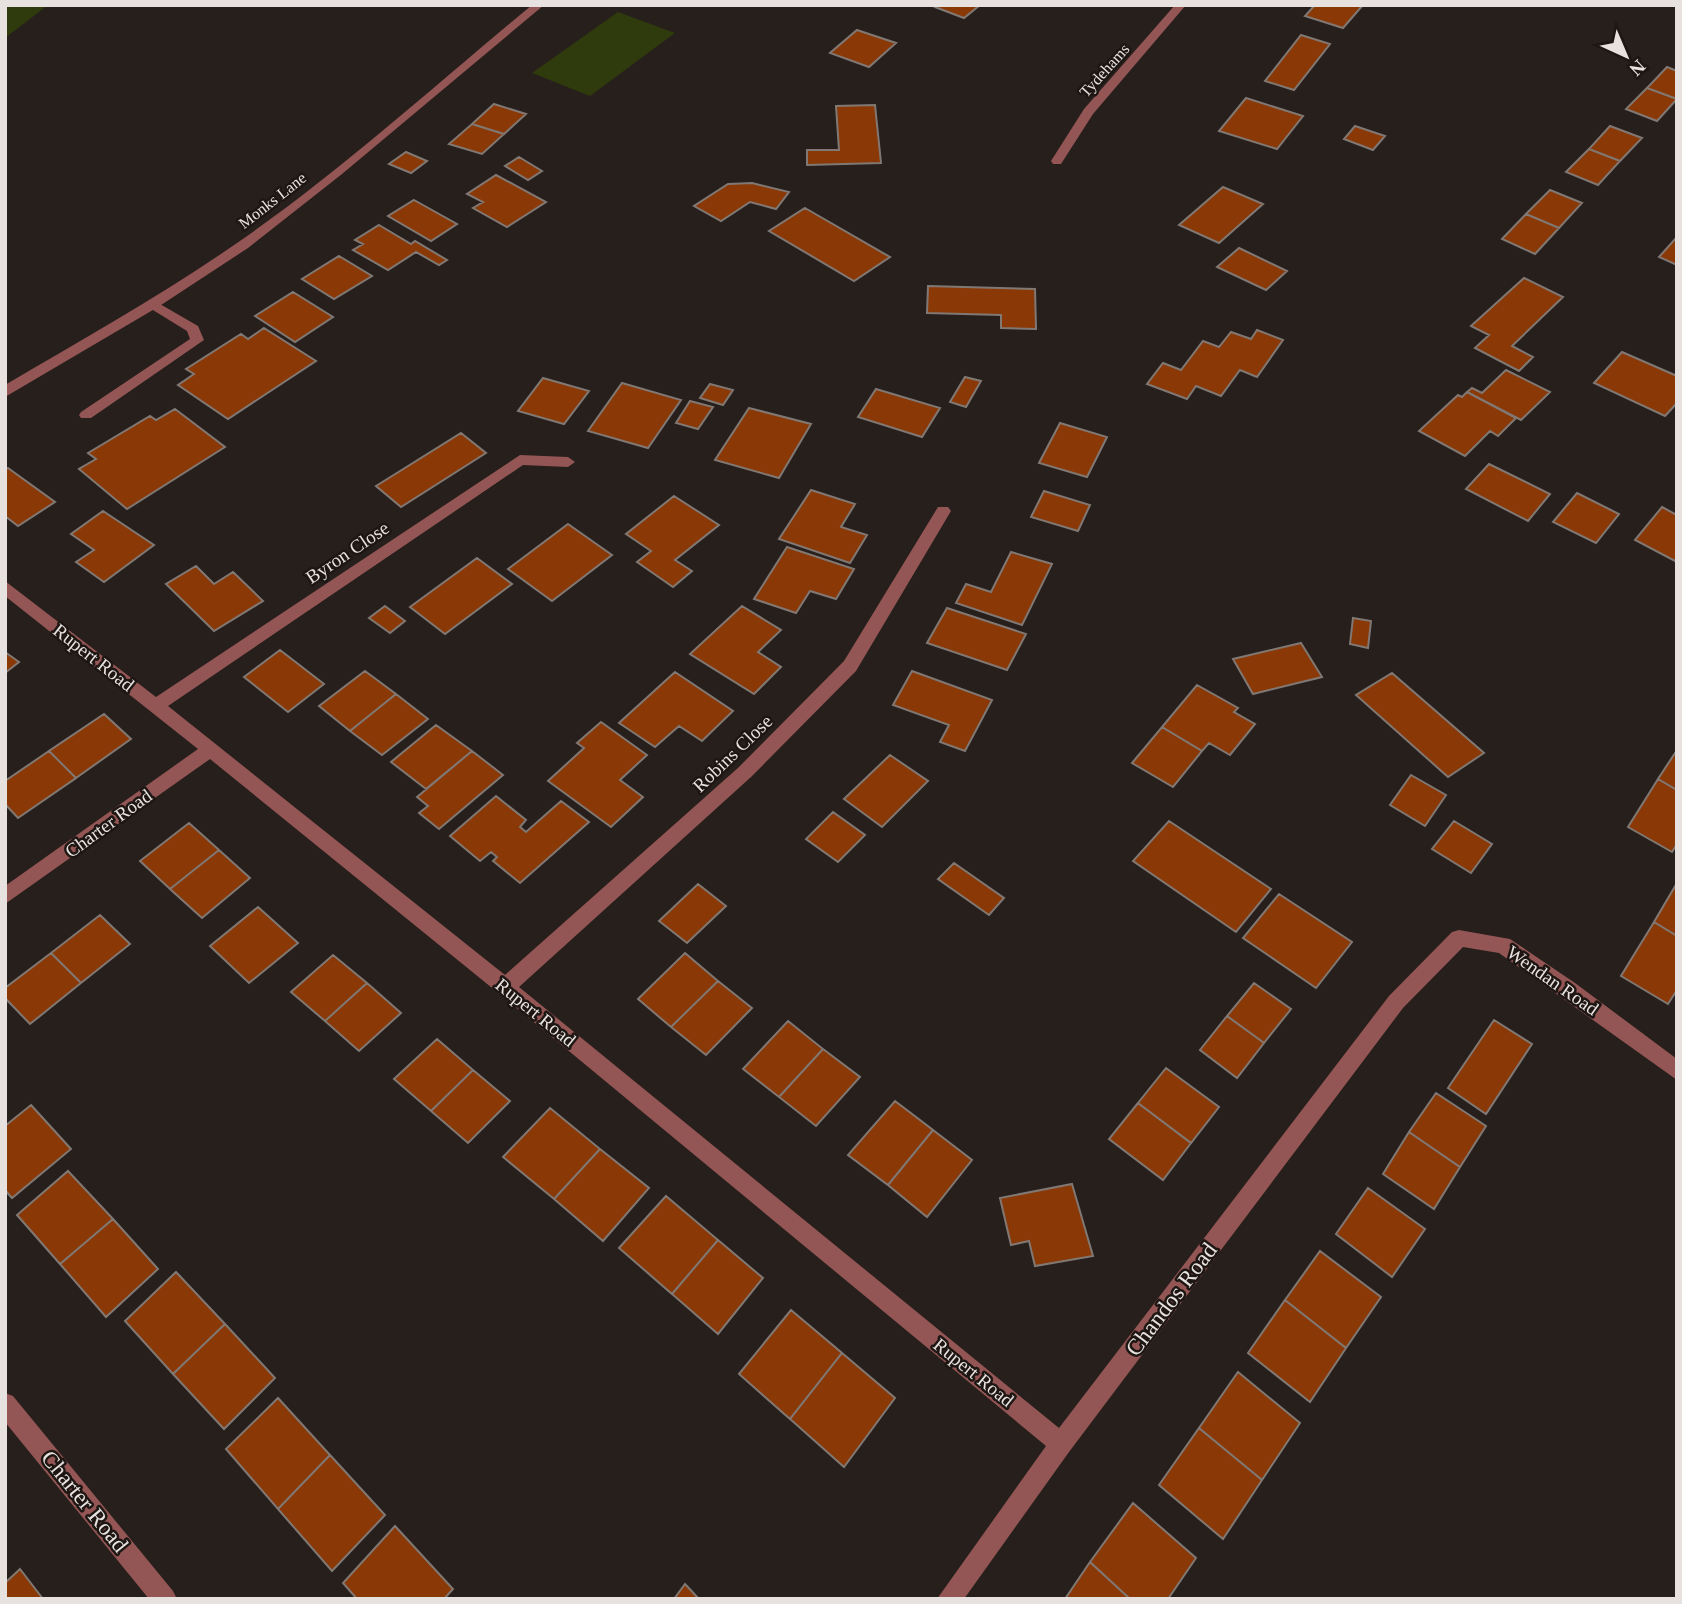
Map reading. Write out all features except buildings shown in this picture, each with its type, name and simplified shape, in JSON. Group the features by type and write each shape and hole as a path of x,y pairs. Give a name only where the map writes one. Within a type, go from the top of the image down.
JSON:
{"street":[{"name":"Monks Lane","path":"5,392 153,304 243,245 338,171 539,5"},
{"name":"Tydehams","path":"1056,161 1088,112 1181,5"},
{"path":"86,415 197,340 193,328 153,304"},
{"name":"Byron Close","path":"157,705 520,460 568,462"},
{"name":"Robins Close","path":"505,986 745,772 849,666 943,511"},
{"name":"Rupert Road","path":"5,587 157,705 505,986 1061,1444"},
{"name":"Charter Road","path":"5,896 210,750"},
{"name":"Wendan Road","path":"1396,1002 1459,938 1503,945 1568,989 1677,1071"},
{"name":"Chandos Road","path":"949,1599 1061,1444 1396,1002"},
{"name":"Charter Road","path":"5,1404 165,1599"}],"green space":[{"path":"5,5 48,5 5,38"},
{"path":"618,12 675,33 590,96 532,73"}]}
